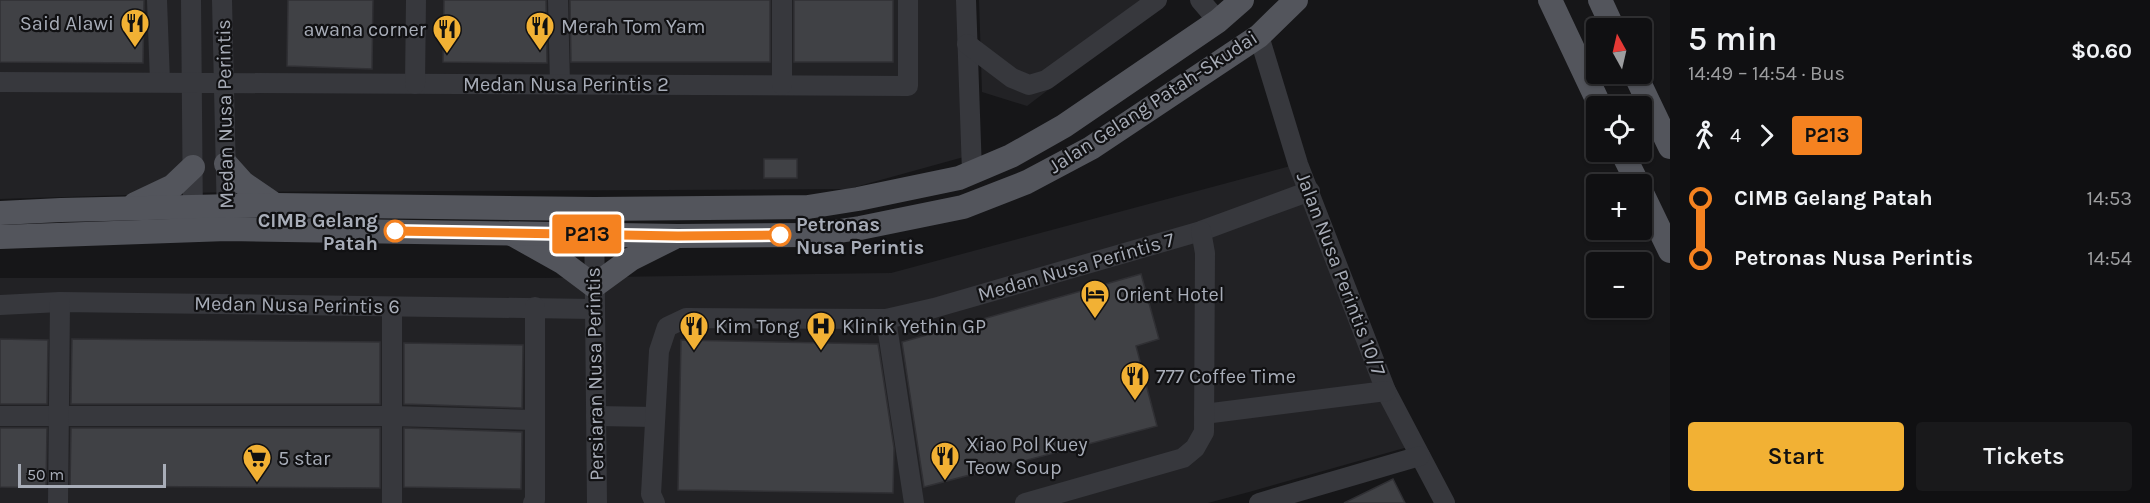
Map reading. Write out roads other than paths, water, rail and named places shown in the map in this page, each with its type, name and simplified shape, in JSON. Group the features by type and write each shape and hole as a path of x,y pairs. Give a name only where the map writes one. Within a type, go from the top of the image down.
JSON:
{"main road":[{"name":"Jalan Gelang Patah-Skudai","path":"227,217 275,205 594,209 808,207 959,178 1011,156 1064,126 1218,21 1242,0"},
{"name":"Jalan Gelang Patah-Skudai","path":"0,237 193,218 227,217 510,232 678,236 812,235 860,228 963,207 1027,182 1091,148 1259,36 1296,0"},
{"path":"1550,0 1595,96"},
{"path":"1600,0 1608,18"},
{"path":"1640,84 1670,147"},
{"path":"226,164 243,183 275,205"},
{"path":"128,208 172,186 193,166"},
{"name":"Jalan Gelang Patah-Skudai","path":"0,213 128,208 193,218"},
{"path":"1652,214 1670,251"},
{"path":"510,232 562,262 594,297 631,259 678,236"}],"street":[{"path":"157,0 160,82"},
{"path":"191,0 193,218"},
{"name":"Medan Nusa Perintis","path":"222,0 227,217"},
{"path":"415,84 416,0"},
{"path":"558,0 560,84"},
{"path":"782,0 782,86"},
{"name":"Medan Nusa Perintis 2","path":"0,82 908,86 908,0"},
{"path":"966,0 972,172"},
{"path":"967,44 1012,78 1029,85 1046,80 1157,0"},
{"path":"1200,0 1218,21"},
{"name":"Jalan Nusa Perintis 10/7","path":"1259,36 1298,164 1386,391 1445,503"},
{"name":"Medan Nusa Perintis 7","path":"655,417 659,351 667,327 686,318 886,319 934,308 1201,231 1310,191"},
{"name":"Persiaran Nusa Perintis","path":"594,209 597,503"},
{"path":"1025,503 1183,458 1195,448 1204,423 1205,253 1201,231"},
{"name":"Medan Nusa Perintis 6","path":"0,305 60,302 534,307 594,297"},
{"path":"58,503 60,302"},
{"path":"392,307 392,503"},
{"path":"533,503 535,500 534,307"},
{"path":"886,319 914,503"},
{"path":"1204,423 1386,391"},
{"path":"0,416 392,416 534,420"},
{"path":"596,416 655,417 653,499"},
{"path":"1259,503 1420,456"}],"place":[{"name":"Said Alawi","path":"135,48"},
{"name":"Merah Tom Yam","path":"540,52"},
{"name":"awana corner","path":"447,54"},
{"name":"CIMB Gelang Patah","path":"395,231"},
{"name":"Petronas Nusa Perintis","path":"780,235"},
{"name":"Orient Hotel","path":"1095,320"},
{"name":"Kim Tong","path":"694,352"},
{"name":"Klinik Yethin GP","path":"821,352"},
{"name":"777 Coffee Time","path":"1135,402"},
{"name":"Xiao Pol Kuey Teow Soup","path":"945,482"},
{"name":"5 star","path":"257,484"}]}
